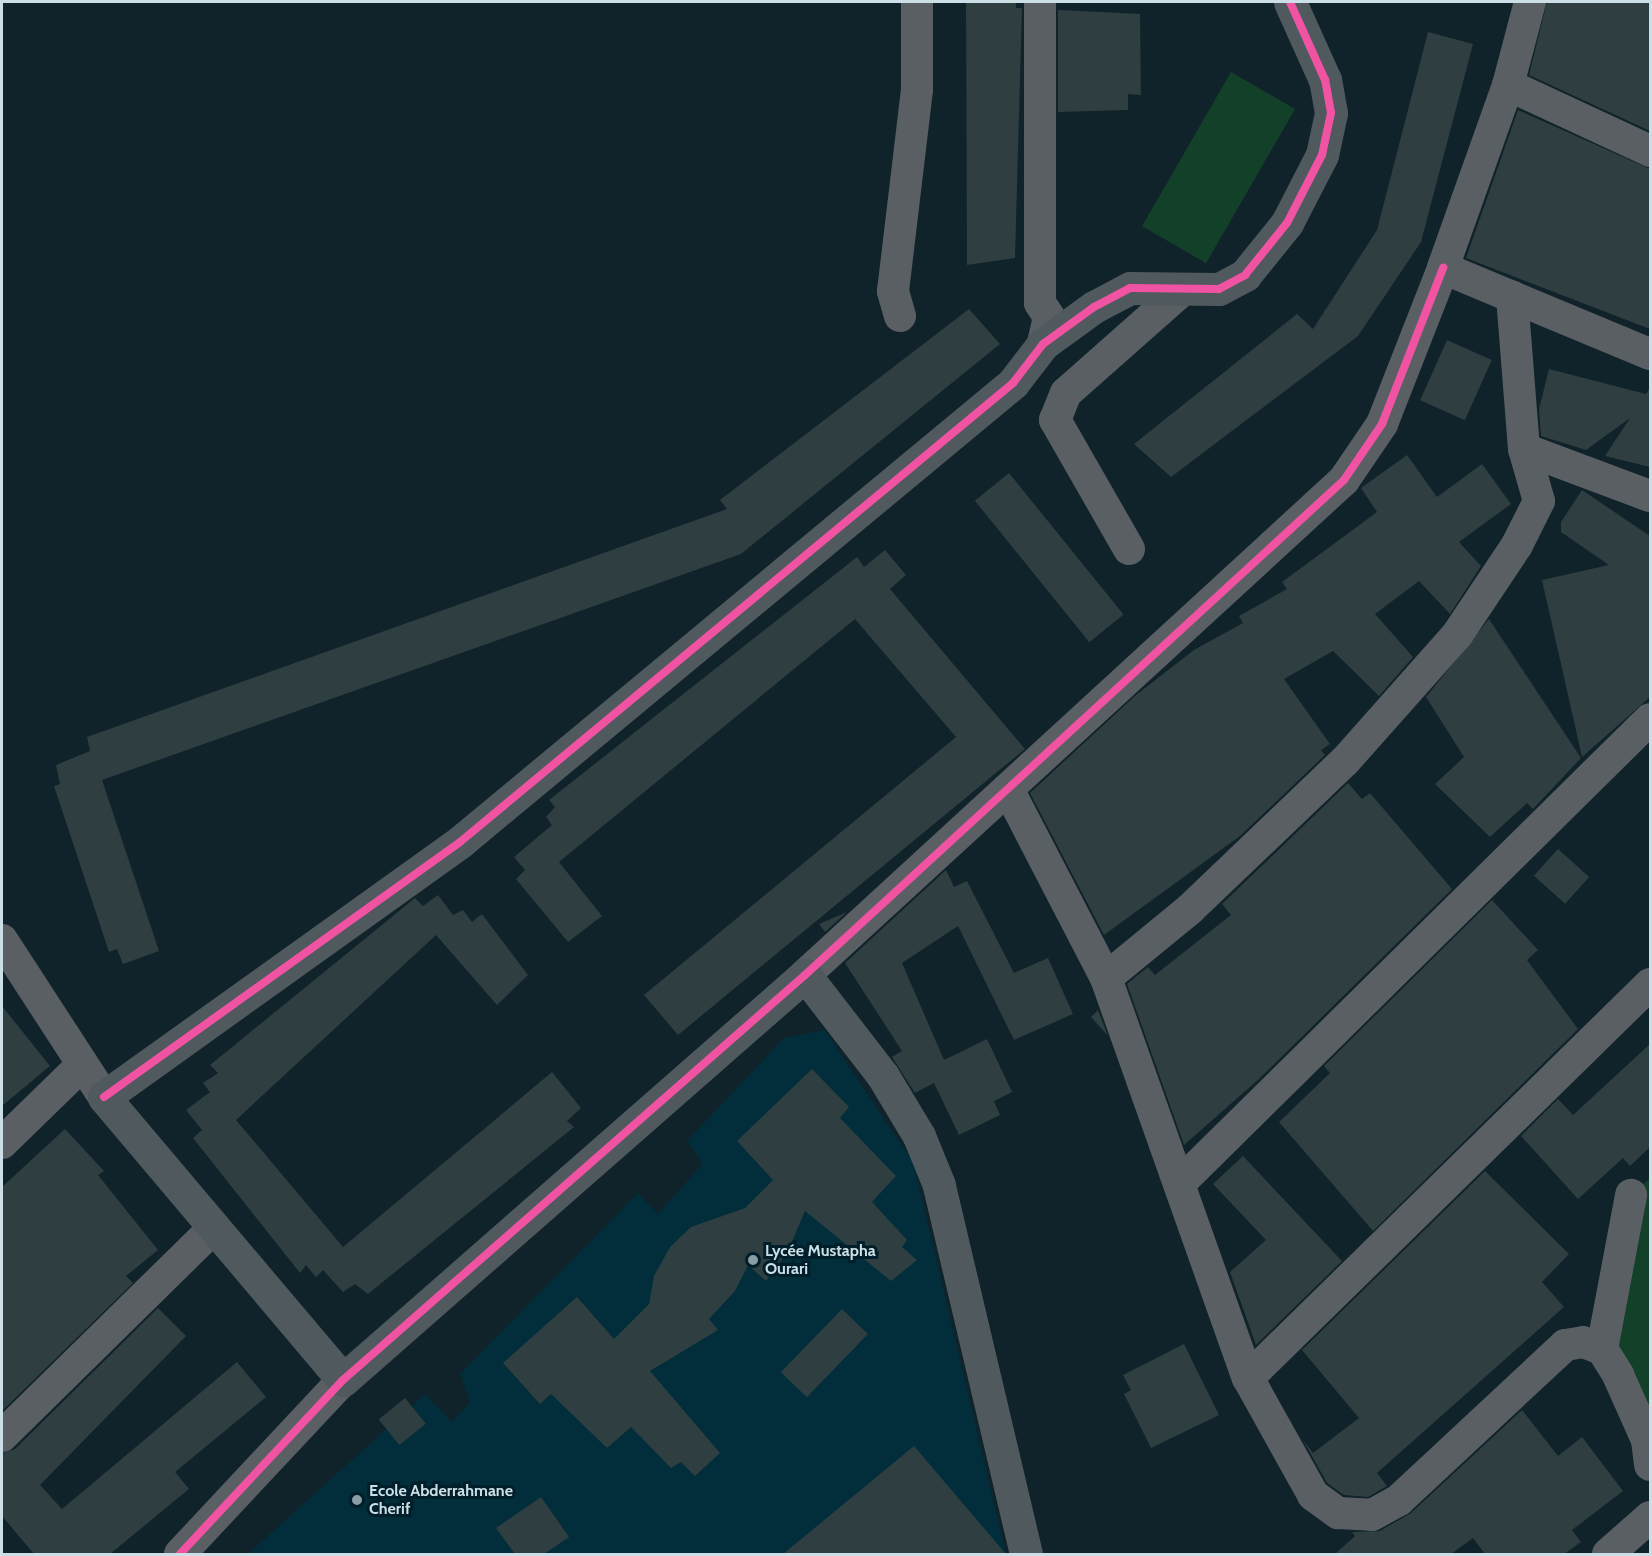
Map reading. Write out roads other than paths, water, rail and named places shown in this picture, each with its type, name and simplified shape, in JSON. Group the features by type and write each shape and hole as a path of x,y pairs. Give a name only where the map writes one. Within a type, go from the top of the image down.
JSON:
{"street":[{"path":"900,316 893,291 916,102 917,2"},
{"path":"1041,2 1040,303 1049,317 1043,344"},
{"path":"104,1097 460,842 1013,383 1043,344 1130,288 1163,286 1180,292 1218,290 1245,275 1287,223 1322,155 1331,112 1325,80 1290,2"},
{"path":"180,1554 343,1380 805,975 1344,480 1382,424 1443,268 1508,85 1530,2"},
{"path":"1508,85 1650,152"},
{"path":"1443,268 1650,354"},
{"path":"1129,549 1055,420 1066,393 1180,292"},
{"path":"1106,978 1191,909 1345,761 1457,635 1517,545 1539,501 1524,449 1512,296"},
{"path":"1524,449 1650,496"},
{"path":"1180,1183 1650,718"},
{"path":"1008,789 1106,978 1248,1378 1313,1495 1338,1513 1372,1515 1399,1500 1565,1345 1583,1342 1602,1349"},
{"path":"5,953 104,1097 343,1380"},
{"path":"805,975 883,1076 920,1136 939,1185 1026,1554"},
{"path":"1248,1378 1650,984"},
{"path":"2,1143 81,1066"},
{"path":"1631,1195 1602,1349 1647,1440 1650,1465"},
{"path":"2,1436 214,1228"},
{"path":"1608,1554 1650,1517"}],"place":[{"name":"Lycée Mustapha Ourari","path":"753,1260"},
{"name":"Ecole Abderrahmane Cherif","path":"357,1500"}]}
